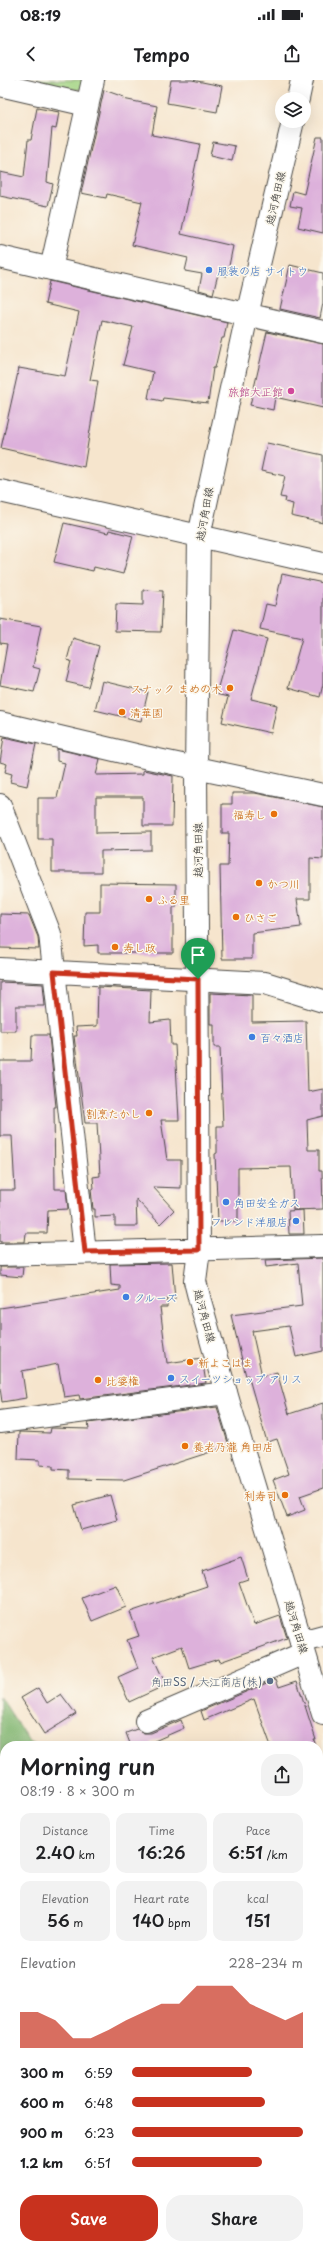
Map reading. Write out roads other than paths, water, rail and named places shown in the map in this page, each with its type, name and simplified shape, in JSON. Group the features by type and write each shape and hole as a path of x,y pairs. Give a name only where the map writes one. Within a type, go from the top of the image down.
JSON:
{"street":[{"path":"51,269 93,80"},
{"path":"299,92 302,80"},
{"path":"0,85 87,104"},
{"name":"越河角田線","path":"291,128 247,315 199,536 196,769 199,1250 195,1281 226,1394 303,1647 317,1673 323,1714"},
{"path":"0,257 323,332"},
{"path":"0,491 323,564"},
{"path":"0,723 196,769 228,774 323,795"},
{"path":"0,805 50,934 85,1252"},
{"path":"0,969 265,983 323,1001"},
{"path":"0,1255 323,1246"},
{"path":"0,1422 226,1394"},
{"path":"146,1721 303,1647 323,1636"}],"place":[{"name":"服装の店 サイトウ","path":"209,270"},
{"name":"旅館大正館","path":"291,391"},
{"name":"スナック まめの木","path":"230,688"},
{"name":"清華園","path":"122,712"},
{"name":"福寿し","path":"274,814"},
{"name":"かつ川","path":"259,883"},
{"name":"ふる里","path":"149,899"},
{"name":"ひさご","path":"236,917"},
{"name":"寿し政","path":"115,947"},
{"name":"百々酒店","path":"252,1037"},
{"name":"割烹たかし","path":"149,1113"},
{"name":"角田安全ガス","path":"226,1202"},
{"name":"フレンド洋服店","path":"296,1221"},
{"name":"クルーズ","path":"126,1297"},
{"name":"新よこはま","path":"190,1362"},
{"name":"スイーツショップ アリス","path":"171,1378"},
{"name":"比婆権","path":"98,1380"},
{"name":"養老乃瀧 角田店","path":"185,1446"},
{"name":"利寿司","path":"285,1495"},
{"name":"角田SS / 大江商店(株)","path":"270,1681"}]}
